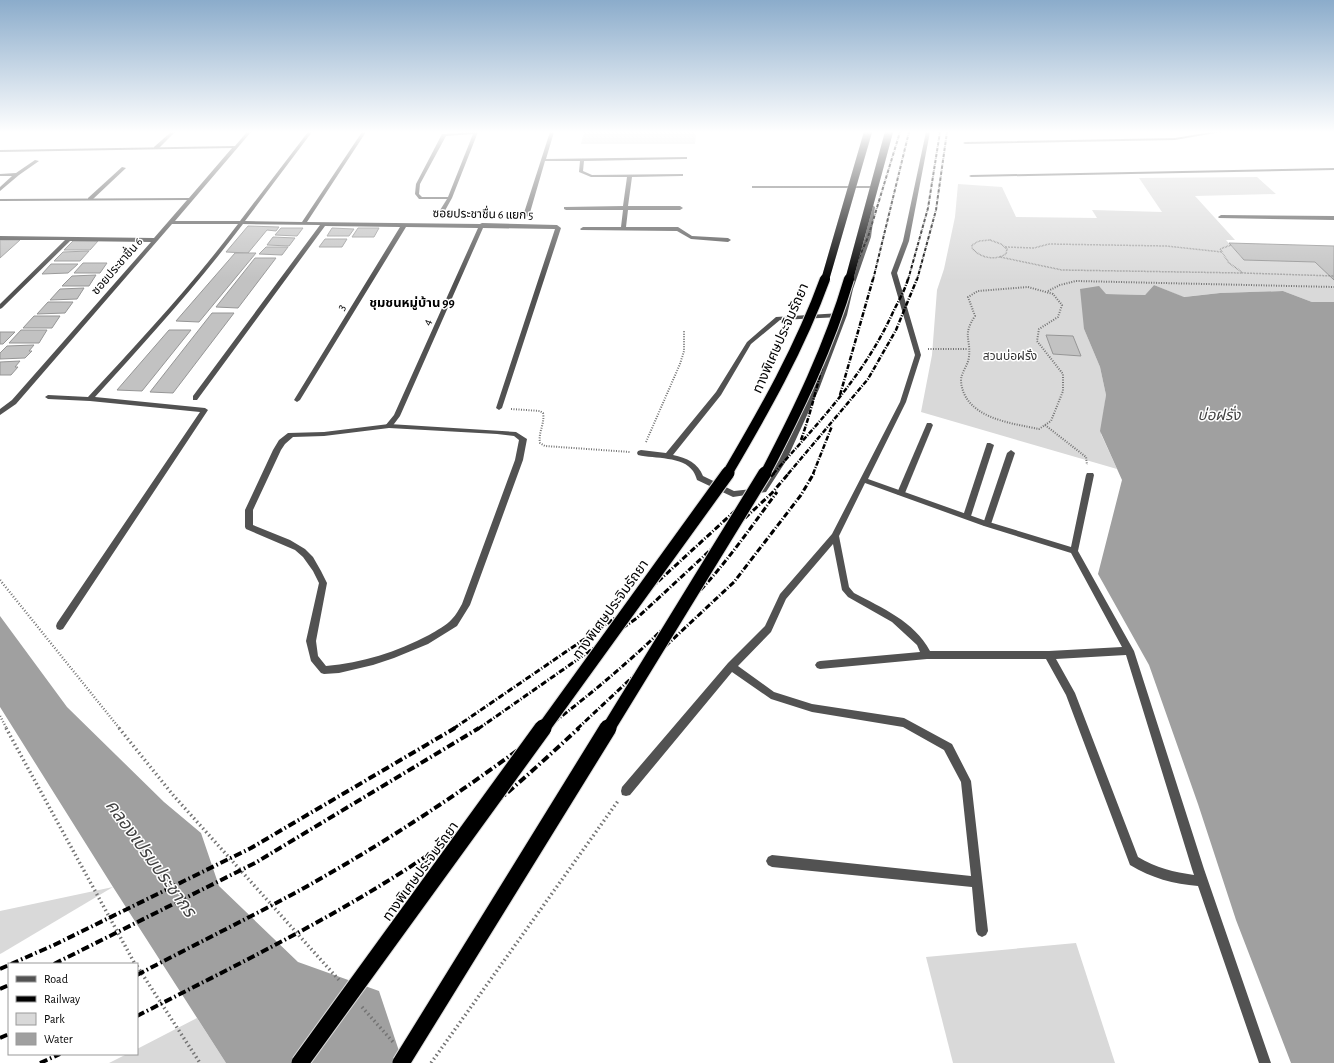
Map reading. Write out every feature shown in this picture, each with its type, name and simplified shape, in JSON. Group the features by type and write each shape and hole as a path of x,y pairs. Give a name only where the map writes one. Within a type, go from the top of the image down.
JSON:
{"highway":[{"name":"ทางพิเศษประจิมรัถยา","path":"300,1063 726,476 763,413 792,359 810,319 835,245 854,182"},
{"path":"401,1063 762,479 795,417 819,363 840,308 874,182"}],"street":[{"path":"0,190 9,182"},
{"path":"90,199 109,182"},
{"name":"ซอยประชาชื่น 6","path":"0,413 14,402 204,182"},
{"path":"90,398 160,322 211,262 272,182"},
{"path":"303,224 331,182"},
{"path":"419,182 417,194 421,198 450,198"},
{"path":"440,215 450,198 456,182"},
{"path":"526,216 538,182"},
{"path":"623,229 629,182"},
{"path":"641,453 667,457 693,464 699,471 700,478 733,494 763,490 782,461 806,413 844,315 850,289 868,237 870,216 877,182"},
{"path":"626,791 731,666 768,629 783,597 835,536 903,402 918,355 894,273 906,241 918,182"},
{"path":"754,187 876,187"},
{"path":"0,200 189,198"},
{"path":"566,208 680,208"},
{"path":"1221,217 1334,218"},
{"name":"ซอยประชาชื่น 6 แยก 5","path":"170,222 554,226 558,228 498,408"},
{"path":"195,398 324,224"},
{"name":"3","path":"297,400 404,224"},
{"name":"4","path":"389,426 397,416 482,225"},
{"path":"583,229 678,229 691,237 728,240"},
{"path":"0,238 155,240"},
{"path":"0,307 70,238"},
{"path":"667,457 719,393 748,343 778,318 844,315"},
{"path":"48,397 90,398 206,410 60,626"},
{"path":"901,493 929,425"},
{"path":"389,426 516,434 523,439 520,460 466,605 454,624 430,639 373,662 341,670 324,670 314,658 311,640 323,584 313,564 299,548 263,535 249,527 248,510 277,450 282,442 291,435 324,434 389,426"},
{"path":"967,516 990,445"},
{"path":"987,524 1011,453"},
{"path":"1090,475 1074,551 1129,651 1202,881 1264,1063"},
{"path":"864,480 987,524 1074,551"},
{"path":"835,536 845,588 851,595 895,619 920,642 927,655"},
{"path":"820,665 927,655 1049,655 1129,651"},
{"path":"1049,655 1070,693 1134,861 1148,871 1179,879 1202,881"},
{"path":"731,666 771,695 812,708 904,723 948,747 966,780 982,931"},
{"path":"772,861 977,882"}],"path":[{"path":"1222,252 1166,246 1049,244 1034,248 1005,247 990,240 979,241 972,245 974,251 982,256 1000,257 1032,265 1062,270 1334,276"},
{"path":"1231,245 1220,249 1229,263 1236,270 1243,273"},
{"path":"1000,257 1006,254 1007,249 1005,247"},
{"path":"1048,291 1060,285 1076,282 1334,286"},
{"path":"1028,287 1048,291 1058,297 1062,306 1058,317 1039,329 1037,341 1063,374 1063,391 1050,421 1039,429 994,418 972,407 962,390 961,377 969,358 968,349 966,338 968,326 975,316 968,298 978,291 1028,287"},
{"path":"498,408 540,411 543,413 544,417 538,439 540,443 545,446 641,453 680,364 684,351 684,331"},
{"path":"917,349 968,349"},
{"path":"1045,425 1086,457 1090,475"},
{"path":"0,580 173,795 343,986"},
{"path":"0,716 135,963"},
{"path":"431,1063 626,791"},
{"path":"138,968 200,1063"},
{"path":"359,1003 396,1045"}],"green space":[{"name":"สวนบ่อฝรั่ง","path":"1141,182 1262,182 1276,194 1195,196 1235,240 1226,240 1241,257 1315,258 1334,274 1334,302 1312,302 1283,291 1220,293 1183,297 1154,285 1145,295 1105,294 1084,329 1100,367 1106,395 1101,434 1117,469 921,412 932,355 937,290 944,269 955,217 958,184 1002,187 1016,217 1097,218 1092,210 1162,212"},
{"path":"113,887 2,953 0,954 0,911"},
{"path":"1076,943 1115,1063 953,1063 926,957"},
{"path":"197,1018 226,1063 109,1063 125,1055 138,1055 138,1048"}],"water":[{"name":"บ่อฝรั่ง","path":"1154,285 1184,297 1220,293 1283,291 1312,302 1334,302 1334,1063 1291,1063 1236,920 1198,804 1149,665 1098,574 1122,480 1100,431 1106,395 1100,367 1084,329 1080,289 1099,286 1106,294 1145,295"},
{"name":"คลองเปรมประชากร","path":"0,616 67,707 164,802 201,833 219,886 298,962 379,991 403,1063 226,1063 0,707"}],"building":[{"path":"248,226 279,227 276,231 267,230 248,253 226,252"},
{"path":"281,228 303,228 297,236 275,235"},
{"path":"332,228 354,229 349,236 327,236"},
{"path":"358,228 379,228 374,237 352,237"},
{"path":"273,237 295,238 289,246 267,245"},
{"path":"325,239 347,239 342,247 319,247"},
{"path":"0,240 20,240 0,258"},
{"path":"73,241 98,241 90,250 64,250"},
{"path":"1229,243 1334,246 1334,280 1315,262 1244,260"},
{"path":"266,247 288,247 282,255 259,254"},
{"path":"89,251 80,261 54,261 63,252"},
{"path":"235,253 256,253 199,322 176,321"},
{"path":"255,258 276,258 238,308 216,307"},
{"path":"83,263 107,263 100,273 74,273"},
{"path":"51,264 78,264 68,273 42,274"},
{"path":"96,275 89,286 62,286 72,276"},
{"path":"84,288 77,299 50,300 60,289"},
{"path":"48,302 73,302 65,313 37,314"},
{"path":"212,313 234,313 173,393 150,392"},
{"path":"34,316 60,316 52,328 23,328"},
{"path":"21,330 47,330 39,343 9,343"},
{"path":"169,330 191,330 142,391 117,390"},
{"path":"0,332 15,332 3,344 0,344"},
{"path":"1046,335 1073,336 1081,356 1053,354"},
{"path":"34,345 29,351 32,351 25,358 0,359 0,353 7,346"},
{"path":"20,361 15,367 18,367 11,375 0,375 0,362"}],"railway":[{"path":"849,280 868,237 885,182"},
{"path":"873,280 897,182"},
{"path":"908,280 928,208 932,182"},
{"path":"917,280 936,210 940,182"},
{"path":"801,440 808,420 835,319 850,279"},
{"path":"840,395 873,279"},
{"path":"773,474 824,416 855,377 882,334 904,291 908,279"},
{"path":"788,474 868,379 896,330 917,279"},
{"path":"813,474 832,426"},
{"path":"453,729 627,610 761,487 774,473"},
{"path":"478,729 637,618 772,493 789,473"},
{"path":"577,729 734,582 801,495 814,473"},
{"path":"545,729 629,660 688,604 725,562 777,492"},
{"path":"13,963 54,945 251,848 455,728"},
{"path":"56,963 255,863 479,728"},
{"path":"138,974 304,888 367,851 458,792 547,728"},
{"path":"138,1015 285,940 393,878 468,826 579,728"},
{"path":"0,969 8,965"},
{"path":"0,989 8,985"},
{"path":"0,1038 8,1034"},
{"path":"40,1063 58,1055"}],"district":[{"name":"ชุมชนหมู่บ้าน 99","path":"412,302"}]}
